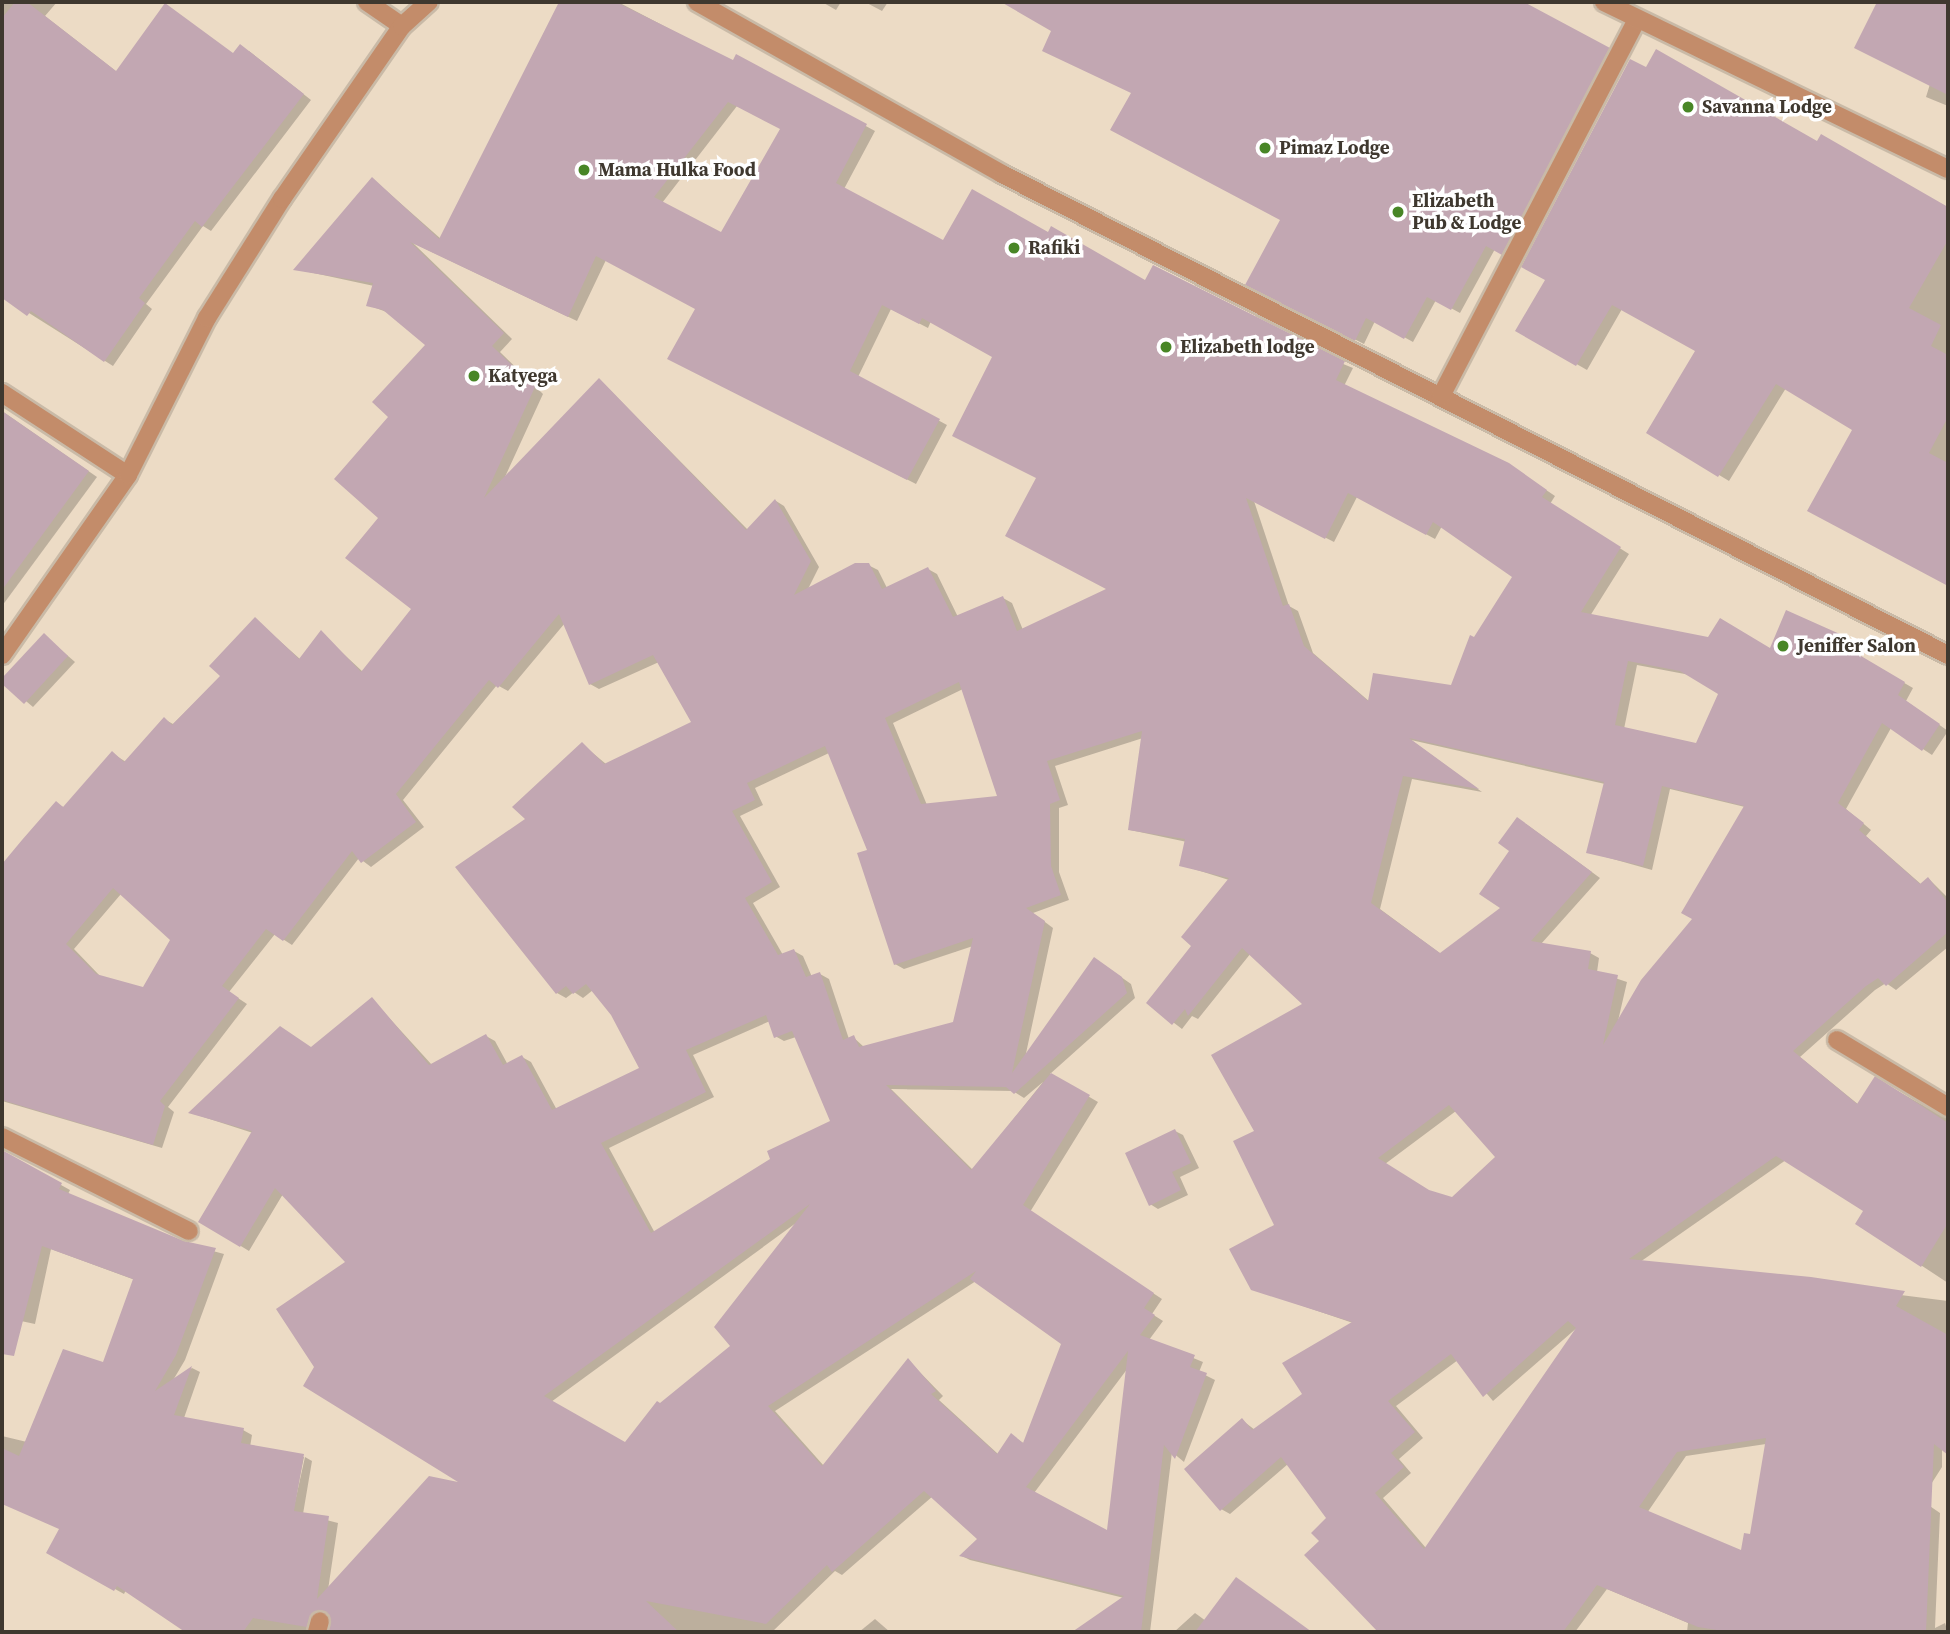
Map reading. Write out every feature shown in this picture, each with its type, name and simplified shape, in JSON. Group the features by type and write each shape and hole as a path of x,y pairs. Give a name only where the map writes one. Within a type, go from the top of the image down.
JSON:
{"street":[{"path":"368,2 402,26"},
{"path":"2,655 128,475 207,318 282,199 402,26 429,2"},
{"path":"697,2 1002,174 1948,654"},
{"path":"1604,2 1948,169"},
{"path":"1441,396 1637,20"},
{"path":"2,393 128,475"},
{"path":"1837,1040 1948,1107"},
{"path":"2,1137 189,1231"}],"building":[{"path":"15,2 27,2 116,71 165,3 233,53 240,44 304,94 202,227 195,221 139,298 145,303 104,362 31,311 27,316 2,298 2,18"},
{"path":"559,2 616,2 733,60 736,54 867,124 836,183 943,240 972,189 1048,232 1051,226 1145,280 1153,265 1345,361 1336,380 1509,463 1547,490 1542,497 1621,547 1581,612 1708,637 1720,618 1770,648 1786,610 1842,635 1839,643 1905,682 1898,695 1940,724 1922,751 1882,723 1838,803 1864,823 1859,830 1920,884 1928,877 1948,903 1948,932 1886,986 1878,978 1866,986 1793,1051 1857,1104 1875,1076 1948,1123 1948,1223 1921,1267 1855,1224 1863,1211 1776,1156 1629,1259 1811,1277 1905,1291 1896,1306 1948,1335 1948,1455 1934,1444 1926,1632 1729,1632 1698,1627 1597,1585 1563,1632 1378,1632 1304,1555 1319,1541 1311,1533 1326,1518 1281,1457 1220,1511 1184,1469 1242,1418 1252,1430 1302,1394 1282,1363 1352,1322 1251,1290 1229,1249 1274,1225 1233,1141 1254,1131 1211,1055 1302,1004 1242,948 1188,1016 1185,1009 1172,1025 1146,1003 1191,946 1181,937 1229,878 1179,866 1185,839 1128,830 1142,731 1047,761 1060,800 1050,804 1051,866 1061,895 1026,908 1045,921 1012,1073 1094,957 1122,977 1127,993 1014,1094 1006,1087 886,1085 971,1170 1051,1073 1090,1095 1023,1205 1154,1293 1144,1308 1155,1315 1140,1335 1195,1355 1190,1367 1207,1373 1175,1459 1164,1445 1141,1632 1072,1632 1124,1596 959,1556 977,1539 924,1491 832,1572 827,1565 766,1624 646,1601 679,1632 335,1632 329,1631 328,1614 318,1610 307,1627 253,1618 243,1632 185,1632 117,1586 114,1591 46,1553 59,1529 2,1504 2,1448 19,1456 63,1349 103,1362 133,1279 42,1246 14,1356 2,1354 2,1150 62,1183 59,1189 184,1241 216,1248 176,1355 155,1391 192,1366 174,1415 244,1428 241,1443 304,1454 294,1511 329,1516 317,1599 429,1476 458,1482 303,1386 314,1367 276,1309 345,1262 275,1188 240,1247 198,1222 252,1131 188,1113 280,1026 311,1047 372,997 429,1065 486,1034 503,1065 522,1055 552,1110 639,1068 611,1015 586,984 573,994 566,986 556,994 455,867 525,819 512,807 582,742 604,764 691,722 653,655 589,685 559,614 498,688 489,680 396,794 416,822 361,863 352,851 283,941 266,929 222,986 239,998 160,1101 165,1106 153,1145 2,1100 2,864 56,801 63,807 112,751 124,762 164,717 172,725 220,676 209,666 255,617 299,659 321,630 361,672 411,609 345,558 378,518 334,479 388,417 372,402 425,345 383,310 366,306 373,283 293,270 372,177 439,239","holes":["728,102 780,129 721,232 654,197","410,242 568,317 596,256 695,309 667,359 907,480 940,419 850,371 882,305 919,324 922,318 992,357 952,436 1036,478 1005,536 1106,589 1017,631 1003,596 953,617 928,567 882,589 869,563 855,563 794,595 811,561 775,499 746,530 599,378 484,498 535,387 492,346 504,333","1348,493 1426,535 1433,522 1512,577 1474,637 1470,635 1451,685 1373,673 1368,701 1304,646 1289,604 1283,606 1246,498 1325,539","1628,661 1680,671 1718,694 1696,743 1615,725","959,682 997,796 921,804 885,718","1409,738 1604,782 1586,853 1643,866 1662,786 1744,806 1681,913 1692,919 1641,980 1603,1045 1618,975 1588,969 1591,951 1531,941 1592,872 1517,817 1498,843 1509,851 1479,894 1500,908 1440,953 1371,903 1403,776 1479,789","825,746 867,850 857,853 894,965 973,938 953,1022 859,1047 854,1035 843,1040 820,972 806,977 794,949 778,955 745,898 772,882 732,811 755,800 747,783","113,888 170,940 143,987 96,974 66,944","766,1015 774,1038 792,1031 830,1121 767,1151 770,1159 651,1233 601,1143 706,1092 686,1050","1449,1105 1495,1157 1452,1197 1429,1190 1378,1158","810,1204 714,1327 730,1346 660,1403 657,1401 625,1442 544,1396","976,1271 970,1279 1061,1344 1023,1443 1011,1433 997,1454 931,1394 936,1391 908,1358 822,1466 768,1406","1568,1321 1576,1328 1424,1549 1375,1493 1404,1467 1391,1453 1415,1432 1388,1401 1451,1354 1483,1397","1128,1351 1107,1530 1026,1487","1766,1438 1750,1534 1744,1533 1741,1550 1639,1507 1677,1452"]},
{"path":"1001,2 1524,2 1610,48 1502,255 1486,246 1451,310 1427,297 1404,339 1366,318 1355,341 1245,285 1280,220 1110,130 1131,93 1042,51 1051,31"},
{"path":"1877,2 1948,2 1948,95 1854,48"},
{"path":"1656,49 1817,141 1821,134 1948,207 1948,240 1909,308 1941,325 1931,346 1948,355 1948,417 1929,453 1948,463 1948,586 1807,511 1852,430 1776,384 1718,477 1646,433 1695,351 1612,305 1576,366 1515,331 1545,280 1521,267 1630,59 1646,67"},
{"path":"2,411 89,471 2,590"},
{"path":"44,633 68,656 24,704 2,684 2,678"},
{"path":"1175,1129 1191,1163 1172,1172 1181,1190 1149,1206 1125,1153"},
{"path":"1236,1577 1312,1632 1195,1632"}],"place":[{"name":"Savanna Lodge","path":"1688,107"},
{"name":"Pimaz Lodge","path":"1265,148"},
{"name":"Mama Hulka Food","path":"584,170"},
{"name":"Elizabeth Pub & Lodge","path":"1398,212"},
{"name":"Rafiki","path":"1014,248"},
{"name":"Elizabeth lodge","path":"1166,347"},
{"name":"Katyega","path":"474,376"},
{"name":"Jeniffer Salon","path":"1783,646"}]}
